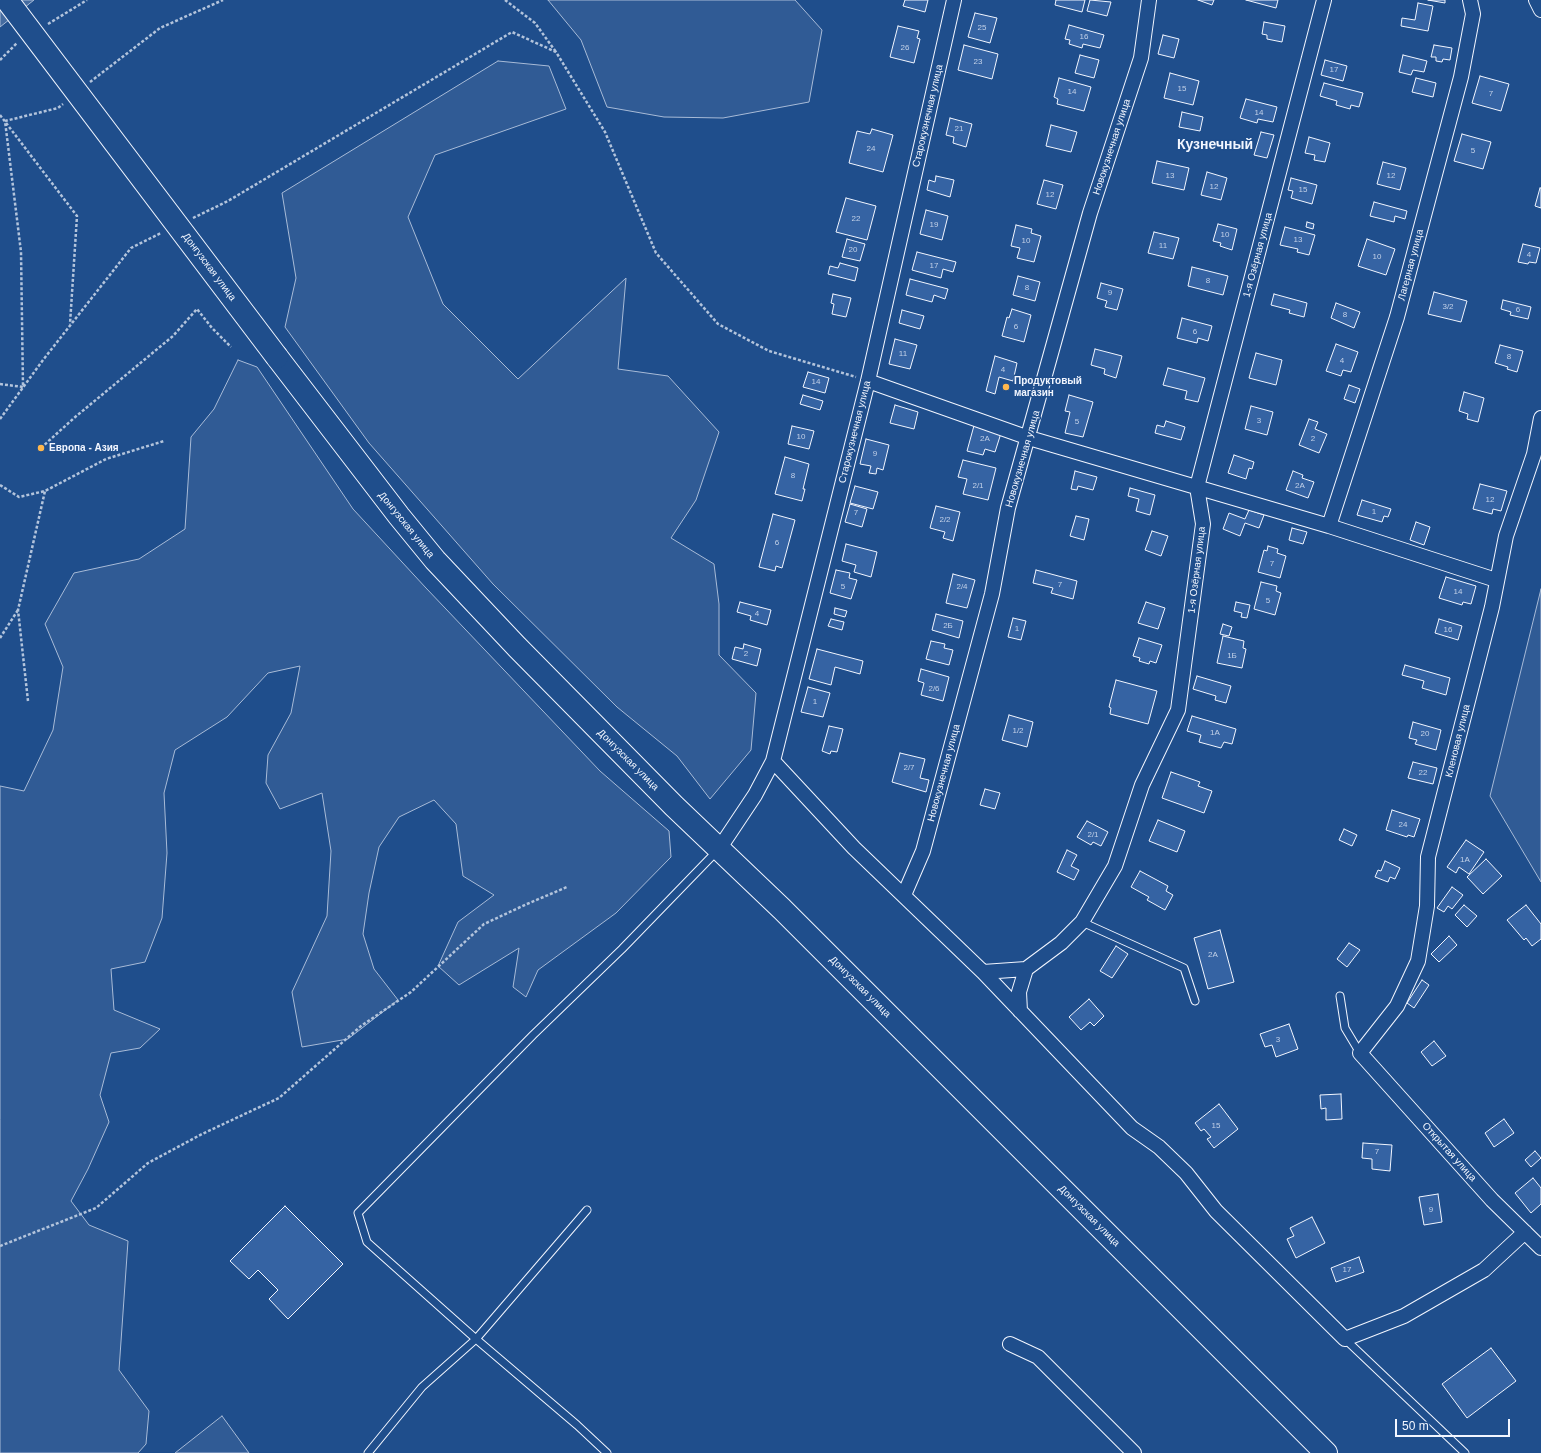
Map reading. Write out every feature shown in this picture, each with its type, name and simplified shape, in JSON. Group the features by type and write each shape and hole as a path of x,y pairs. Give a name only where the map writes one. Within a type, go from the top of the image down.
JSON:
{"main road":[{"name":"Донгузская улица","path":"8,0 367,477 435,560 517,647 1326,1453"}],"street":[{"name":"Старокузнечная улица","path":"719,849 755,795 773,761 868,381 954,0"},
{"name":"Новокузнечная улица","path":"904,895 923,851 992,594 1008,508 1029,438 1090,213 1141,58 1149,0"},
{"name":"1-я Озёрная улица","path":"1026,969 1061,943 1082,922 1115,866 1142,785 1178,710 1203,524 1197,487 1324,0"},
{"name":"Лагерная улица","path":"1329,526 1397,317 1461,77 1473,14 1470,0"},
{"path":"1536,0 1541,10"},
{"path":"868,381 1029,438 1329,526 1496,580"},
{"name":"Кленовая улица","path":"1360,1053 1397,1006 1418,962 1427,906 1428,857 1492,607 1496,580 1506,536 1534,454 1541,418"},
{"path":"773,761 854,848 983,972 1132,1128 1159,1147 1186,1173 1216,1211 1345,1339 1404,1316 1484,1270 1525,1232"},
{"path":"983,972 1026,969 1019,992 1020,1011"},
{"name":"Открытая улица","path":"1360,1053 1492,1200 1541,1248"},
{"path":"1010,1344 1038,1357 1134,1453"}],"lane":[{"path":"607,1453 577,1425 476,1339 367,1242 358,1213 533,1035 622,949 719,849"},
{"path":"1082,922 1184,968 1195,1001"},
{"path":"1340,996 1345,1028 1360,1053"},
{"path":"368,1453 422,1387 476,1339 587,1210"},
{"path":"1345,1339 1465,1453"}],"path":[{"path":"89,83 160,28 223,0"},
{"path":"505,0 536,23 556,52 605,132 656,253 718,324 769,351 868,381"},
{"path":"186,221 228,201 512,32 556,52"},
{"path":"5,121 58,108 64,103"},
{"path":"0,115 77,216 70,325"},
{"path":"5,121 21,252 23,387"},
{"path":"0,419 70,325 131,248 166,231"},
{"path":"41,448 80,413 173,336 196,309 231,347"},
{"path":"0,384 23,387"},
{"path":"0,485 19,497 45,491 106,459 164,441"},
{"path":"28,701 18,610 45,491"},
{"path":"0,638 18,610"},
{"path":"0,1246 96,1208 148,1163 202,1134 279,1098 361,1026 411,992 484,924 567,887"}],"shaded area":[{"path":"0,0 34,0 0,27"},
{"path":"548,0 795,0 822,30 809,102 723,118 664,117 607,107 581,40"},
{"path":"498,61 549,66 566,109 435,155 408,217 443,304 518,379 626,278 618,369 668,376 719,432 696,500 671,538 714,564 719,604 719,655 756,693 751,750 710,799 677,756 617,707 493,584 369,443 285,327 296,278 282,193"},
{"path":"238,360 257,367 353,509 600,771 669,831 671,857 616,913 538,970 526,997 513,987 519,948 459,985 438,966 458,922 494,895 463,876 456,824 434,800 399,817 379,847 369,893 363,934 374,969 398,1000 348,1039 302,1047 292,992 327,916 331,851 322,793 280,809 266,783 268,755 291,713 300,666 268,673 227,717 175,750 164,793 167,853 162,918 145,962 111,969 114,1010 160,1029 140,1048 111,1053 100,1095 109,1122 88,1169 71,1201 89,1225 128,1241 119,1370 149,1411 146,1444 138,1453 0,1453 0,786 24,791 53,730 63,667 45,624 74,573 139,559 185,529 191,437 214,409"},
{"path":"1541,589 1541,882 1490,796"},
{"path":"222,1416 249,1453 175,1453"}],"building":[{"path":"905,0 928,0 925,12 903,6"},
{"path":"1056,0 1085,0 1082,12 1055,5"},
{"path":"1090,0 1111,2 1107,16 1087,11"},
{"path":"1198,0 1214,0 1212,5"},
{"path":"1246,0 1278,0 1276,8"},
{"path":"1428,0 1445,0 1445,3"},
{"path":"1418,3 1433,6 1428,31 1401,26 1402,18 1415,20"},
{"path":"975,13 997,18 990,43 968,37"},
{"path":"1264,22 1285,26 1282,42 1267,39 1267,35 1262,34"},
{"path":"1069,25 1104,35 1100,48 1083,44 1082,48 1069,44 1070,40 1065,39"},
{"path":"898,26 919,31 917,38 920,39 914,63 890,57"},
{"path":"1163,35 1179,39 1174,58 1158,54"},
{"path":"964,45 998,54 992,79 958,70"},
{"path":"1434,45 1452,48 1450,60 1443,59 1442,62 1436,61 1436,57 1431,57"},
{"path":"1080,55 1099,60 1094,78 1075,73"},
{"path":"1403,55 1427,61 1424,72 1413,70 1411,75 1399,72"},
{"path":"1325,60 1347,66 1343,81 1321,75"},
{"path":"1170,73 1199,81 1193,105 1164,98"},
{"path":"1480,76 1509,84 1501,111 1472,103"},
{"path":"1059,78 1091,87 1084,111 1057,104 1058,99 1054,97"},
{"path":"1416,78 1436,83 1433,97 1412,92"},
{"path":"1324,83 1363,93 1359,107 1351,105 1350,109 1336,105 1337,101 1320,96"},
{"path":"1246,99 1277,107 1273,122 1258,119 1257,123 1240,118"},
{"path":"1182,112 1203,117 1200,131 1179,127"},
{"path":"950,118 972,124 966,147 953,143 954,137 946,135"},
{"path":"1051,125 1077,132 1071,152 1046,146"},
{"path":"872,129 893,135 883,172 849,163 857,131 870,134"},
{"path":"1261,132 1274,135 1267,158 1254,155"},
{"path":"1462,134 1491,142 1483,169 1454,161"},
{"path":"1309,137 1330,143 1325,162 1314,160 1315,155 1305,153"},
{"path":"1157,161 1189,168 1184,190 1152,183"},
{"path":"1383,162 1406,168 1400,190 1377,184"},
{"path":"1207,172 1227,178 1221,200 1201,195"},
{"path":"936,176 954,180 950,197 927,190 929,180 935,182"},
{"path":"1291,178 1317,185 1312,204 1291,198 1293,191 1288,190"},
{"path":"1044,180 1063,185 1056,209 1037,204"},
{"path":"1541,188 1541,208 1535,206"},
{"path":"846,198 876,206 867,240 836,232"},
{"path":"1374,202 1407,211 1405,219 1395,216 1394,222 1370,216"},
{"path":"926,210 948,216 942,240 920,234"},
{"path":"1307,222 1314,224 1313,229 1306,227"},
{"path":"1218,224 1237,229 1232,250 1220,246 1221,243 1213,241"},
{"path":"1016,225 1032,229 1031,233 1041,236 1034,262 1017,258 1020,248 1011,246"},
{"path":"1285,227 1315,235 1309,255 1297,252 1298,249 1280,245"},
{"path":"1154,232 1179,238 1173,259 1148,253"},
{"path":"847,239 865,244 860,261 842,257"},
{"path":"1367,239 1395,249 1386,275 1358,266"},
{"path":"1523,244 1540,248 1536,263 1529,262 1528,264 1518,262"},
{"path":"917,252 956,262 953,272 943,269 941,278 912,270"},
{"path":"840,263 858,268 855,281 828,274 830,266 838,268"},
{"path":"1192,267 1228,276 1223,295 1188,286"},
{"path":"1018,276 1040,282 1035,301 1013,295"},
{"path":"910,279 948,289 945,299 934,295 932,302 906,295"},
{"path":"1101,283 1123,289 1117,310 1105,307 1107,301 1097,298"},
{"path":"1434,292 1467,301 1461,322 1428,314"},
{"path":"833,294 851,298 846,317 832,314 834,304 831,303"},
{"path":"1274,294 1307,303 1304,317 1289,313 1290,310 1271,305"},
{"path":"1503,300 1531,307 1528,319 1510,315 1511,312 1501,309"},
{"path":"1336,303 1360,312 1354,328 1331,318"},
{"path":"1012,309 1031,315 1024,342 1002,336 1007,317 1009,318"},
{"path":"902,310 924,316 920,329 899,323"},
{"path":"1182,318 1212,326 1208,341 1198,338 1197,343 1177,338"},
{"path":"895,339 917,345 910,369 889,364"},
{"path":"1336,344 1358,352 1351,372 1343,370 1341,376 1326,371"},
{"path":"1500,345 1523,351 1517,372 1507,369 1508,367 1495,363"},
{"path":"1095,349 1122,356 1116,378 1104,374 1105,369 1091,365"},
{"path":"1256,353 1282,360 1276,385 1249,378"},
{"path":"995,356 1017,363 1013,381 999,377 995,394 986,391"},
{"path":"1168,368 1205,378 1198,402 1185,399 1187,391 1163,385"},
{"path":"808,372 829,378 825,393 803,387"},
{"path":"1349,385 1360,389 1355,403 1344,399"},
{"path":"1464,392 1484,398 1478,422 1467,419 1468,414 1459,411"},
{"path":"803,395 823,401 820,410 800,404"},
{"path":"1069,395 1093,402 1083,437 1065,433 1070,412 1065,411"},
{"path":"895,405 918,412 914,429 890,423"},
{"path":"1251,406 1273,412 1267,435 1245,429"},
{"path":"1309,419 1318,422 1315,429 1327,434 1319,453 1299,445"},
{"path":"1166,421 1185,427 1181,440 1155,433 1157,425 1164,427"},
{"path":"975,422 1002,430 995,452 985,449 983,455 967,451"},
{"path":"792,426 814,431 809,449 788,444"},
{"path":"866,439 889,445 883,470 877,468 876,474 869,473 871,466 860,464"},
{"path":"1234,455 1254,462 1252,469 1249,468 1246,479 1228,473"},
{"path":"785,457 809,464 803,489 805,489 802,501 775,494"},
{"path":"963,460 996,468 988,500 963,494 967,479 958,477"},
{"path":"1075,471 1097,477 1093,490 1078,486 1077,490 1071,489"},
{"path":"1293,471 1303,475 1302,478 1314,482 1308,498 1286,490"},
{"path":"1480,484 1507,491 1501,511 1493,509 1492,514 1473,509"},
{"path":"855,486 878,492 873,509 850,503"},
{"path":"1130,488 1155,495 1150,515 1136,511 1139,499 1128,496"},
{"path":"1362,500 1391,509 1388,517 1384,516 1382,522 1357,515"},
{"path":"850,504 867,509 862,527 845,522"},
{"path":"936,506 960,512 953,541 943,538 945,532 930,528"},
{"path":"1249,510 1264,515 1259,528 1245,523 1240,536 1223,529 1229,513 1245,519"},
{"path":"773,514 795,520 782,568 776,566 775,571 759,567"},
{"path":"1076,516 1089,519 1084,540 1070,536"},
{"path":"1416,522 1430,527 1424,545 1410,540"},
{"path":"1292,528 1307,532 1303,544 1289,540"},
{"path":"1152,531 1168,536 1161,556 1145,550"},
{"path":"846,544 877,552 871,577 854,572 856,565 842,561"},
{"path":"1268,546 1278,549 1277,553 1286,556 1280,578 1258,572 1264,550 1267,551"},
{"path":"836,570 850,573 849,578 857,580 851,599 830,593"},
{"path":"1036,570 1077,581 1073,599 1051,593 1053,588 1033,583"},
{"path":"953,574 975,580 967,608 946,603"},
{"path":"1446,577 1476,586 1471,604 1463,602 1462,605 1439,598"},
{"path":"1261,582 1277,586 1276,591 1281,593 1275,615 1254,609"},
{"path":"740,602 771,610 767,625 750,620 751,616 737,612"},
{"path":"1146,602 1165,608 1158,629 1138,623"},
{"path":"1236,602 1250,605 1247,618 1241,617 1242,613 1234,611"},
{"path":"835,608 847,611 845,617 834,614"},
{"path":"936,614 963,621 959,638 932,630"},
{"path":"1013,618 1026,621 1021,640 1008,637"},
{"path":"831,619 844,622 842,630 828,626"},
{"path":"1439,619 1462,626 1458,640 1435,633"},
{"path":"1223,624 1232,627 1229,636 1220,634"},
{"path":"1223,636 1244,641 1243,648 1246,649 1242,668 1217,663"},
{"path":"1139,638 1162,645 1156,663 1150,661 1149,664 1139,661 1140,658 1133,656"},
{"path":"931,641 945,644 944,648 953,650 949,665 926,659"},
{"path":"744,644 761,649 757,666 732,659 735,647 743,649"},
{"path":"817,649 863,661 860,674 835,667 831,685 809,679"},
{"path":"1405,665 1450,678 1446,695 1422,688 1424,681 1402,675"},
{"path":"921,669 949,677 943,701 921,695 924,683 918,681"},
{"path":"1197,676 1231,686 1226,703 1215,700 1216,696 1193,689"},
{"path":"1116,680 1157,691 1148,724 1110,714 1111,708 1109,707"},
{"path":"808,687 830,693 823,717 801,712"},
{"path":"1009,715 1033,722 1027,747 1002,740"},
{"path":"1192,716 1236,729 1232,744 1224,742 1221,748 1199,742 1201,735 1187,731"},
{"path":"1413,722 1441,730 1436,750 1415,744 1417,740 1409,738"},
{"path":"829,726 843,729 837,752 831,751 830,754 822,751"},
{"path":"900,753 925,759 920,778 929,780 926,792 892,782"},
{"path":"1413,762 1437,768 1433,784 1408,778"},
{"path":"1171,772 1200,782 1198,786 1212,791 1204,813 1162,798"},
{"path":"985,789 1000,793 995,809 980,805"},
{"path":"1392,810 1420,819 1414,837 1408,835 1407,837 1386,830"},
{"path":"1158,820 1185,831 1177,852 1149,841"},
{"path":"1087,821 1108,832 1101,846 1093,842 1091,845 1077,837"},
{"path":"1344,829 1357,835 1352,846 1339,840"},
{"path":"1466,840 1484,852 1469,874 1459,867 1456,873 1447,867"},
{"path":"1067,850 1077,855 1071,866 1079,870 1074,880 1057,872"},
{"path":"1486,859 1502,876 1483,894 1467,877"},
{"path":"1385,861 1400,868 1395,879 1390,877 1388,882 1375,877 1378,870 1381,871"},
{"path":"1140,871 1168,886 1166,891 1173,895 1165,910 1147,900 1149,897 1131,887"},
{"path":"1452,887 1463,895 1452,909 1448,906 1444,912 1437,908"},
{"path":"1464,905 1477,916 1467,927 1455,915"},
{"path":"1526,905 1541,924 1541,939 1532,946 1526,938 1524,940 1507,920"},
{"path":"1220,930 1234,982 1208,989 1194,938"},
{"path":"1449,936 1457,945 1439,962 1431,954"},
{"path":"1349,943 1360,950 1347,967 1337,959"},
{"path":"1116,946 1128,954 1112,978 1100,971"},
{"path":"1422,980 1429,985 1414,1008 1407,1003"},
{"path":"1089,999 1104,1016 1094,1026 1090,1022 1081,1030 1069,1017"},
{"path":"1289,1024 1298,1049 1276,1057 1272,1045 1265,1047 1260,1034"},
{"path":"1434,1041 1446,1056 1432,1066 1421,1052"},
{"path":"1341,1094 1342,1119 1326,1120 1326,1108 1321,1109 1320,1095"},
{"path":"1219,1104 1238,1129 1214,1148 1207,1139 1211,1137 1204,1129 1201,1131 1195,1123"},
{"path":"1504,1119 1514,1133 1494,1147 1485,1133"},
{"path":"1363,1143 1392,1145 1390,1171 1372,1169 1372,1159 1362,1158"},
{"path":"1535,1151 1541,1158 1531,1167 1525,1160"},
{"path":"1533,1178 1541,1188 1541,1204 1531,1213 1515,1193"},
{"path":"1438,1194 1442,1222 1424,1225 1419,1197"},
{"path":"285,1206 343,1264 288,1319 269,1299 278,1290 258,1270 249,1279 230,1261"},
{"path":"1312,1217 1325,1243 1296,1258 1287,1239 1294,1236 1290,1228"},
{"path":"1359,1257 1364,1272 1336,1282 1331,1268"},
{"path":"1491,1348 1516,1381 1467,1418 1442,1384"}],"place":[{"name":"Продуктовый магазин","path":"1006,387"},
{"name":"Европа - Азия","path":"41,448"}],"district":[{"name":"Кузнечный","path":"1215,145"}]}
